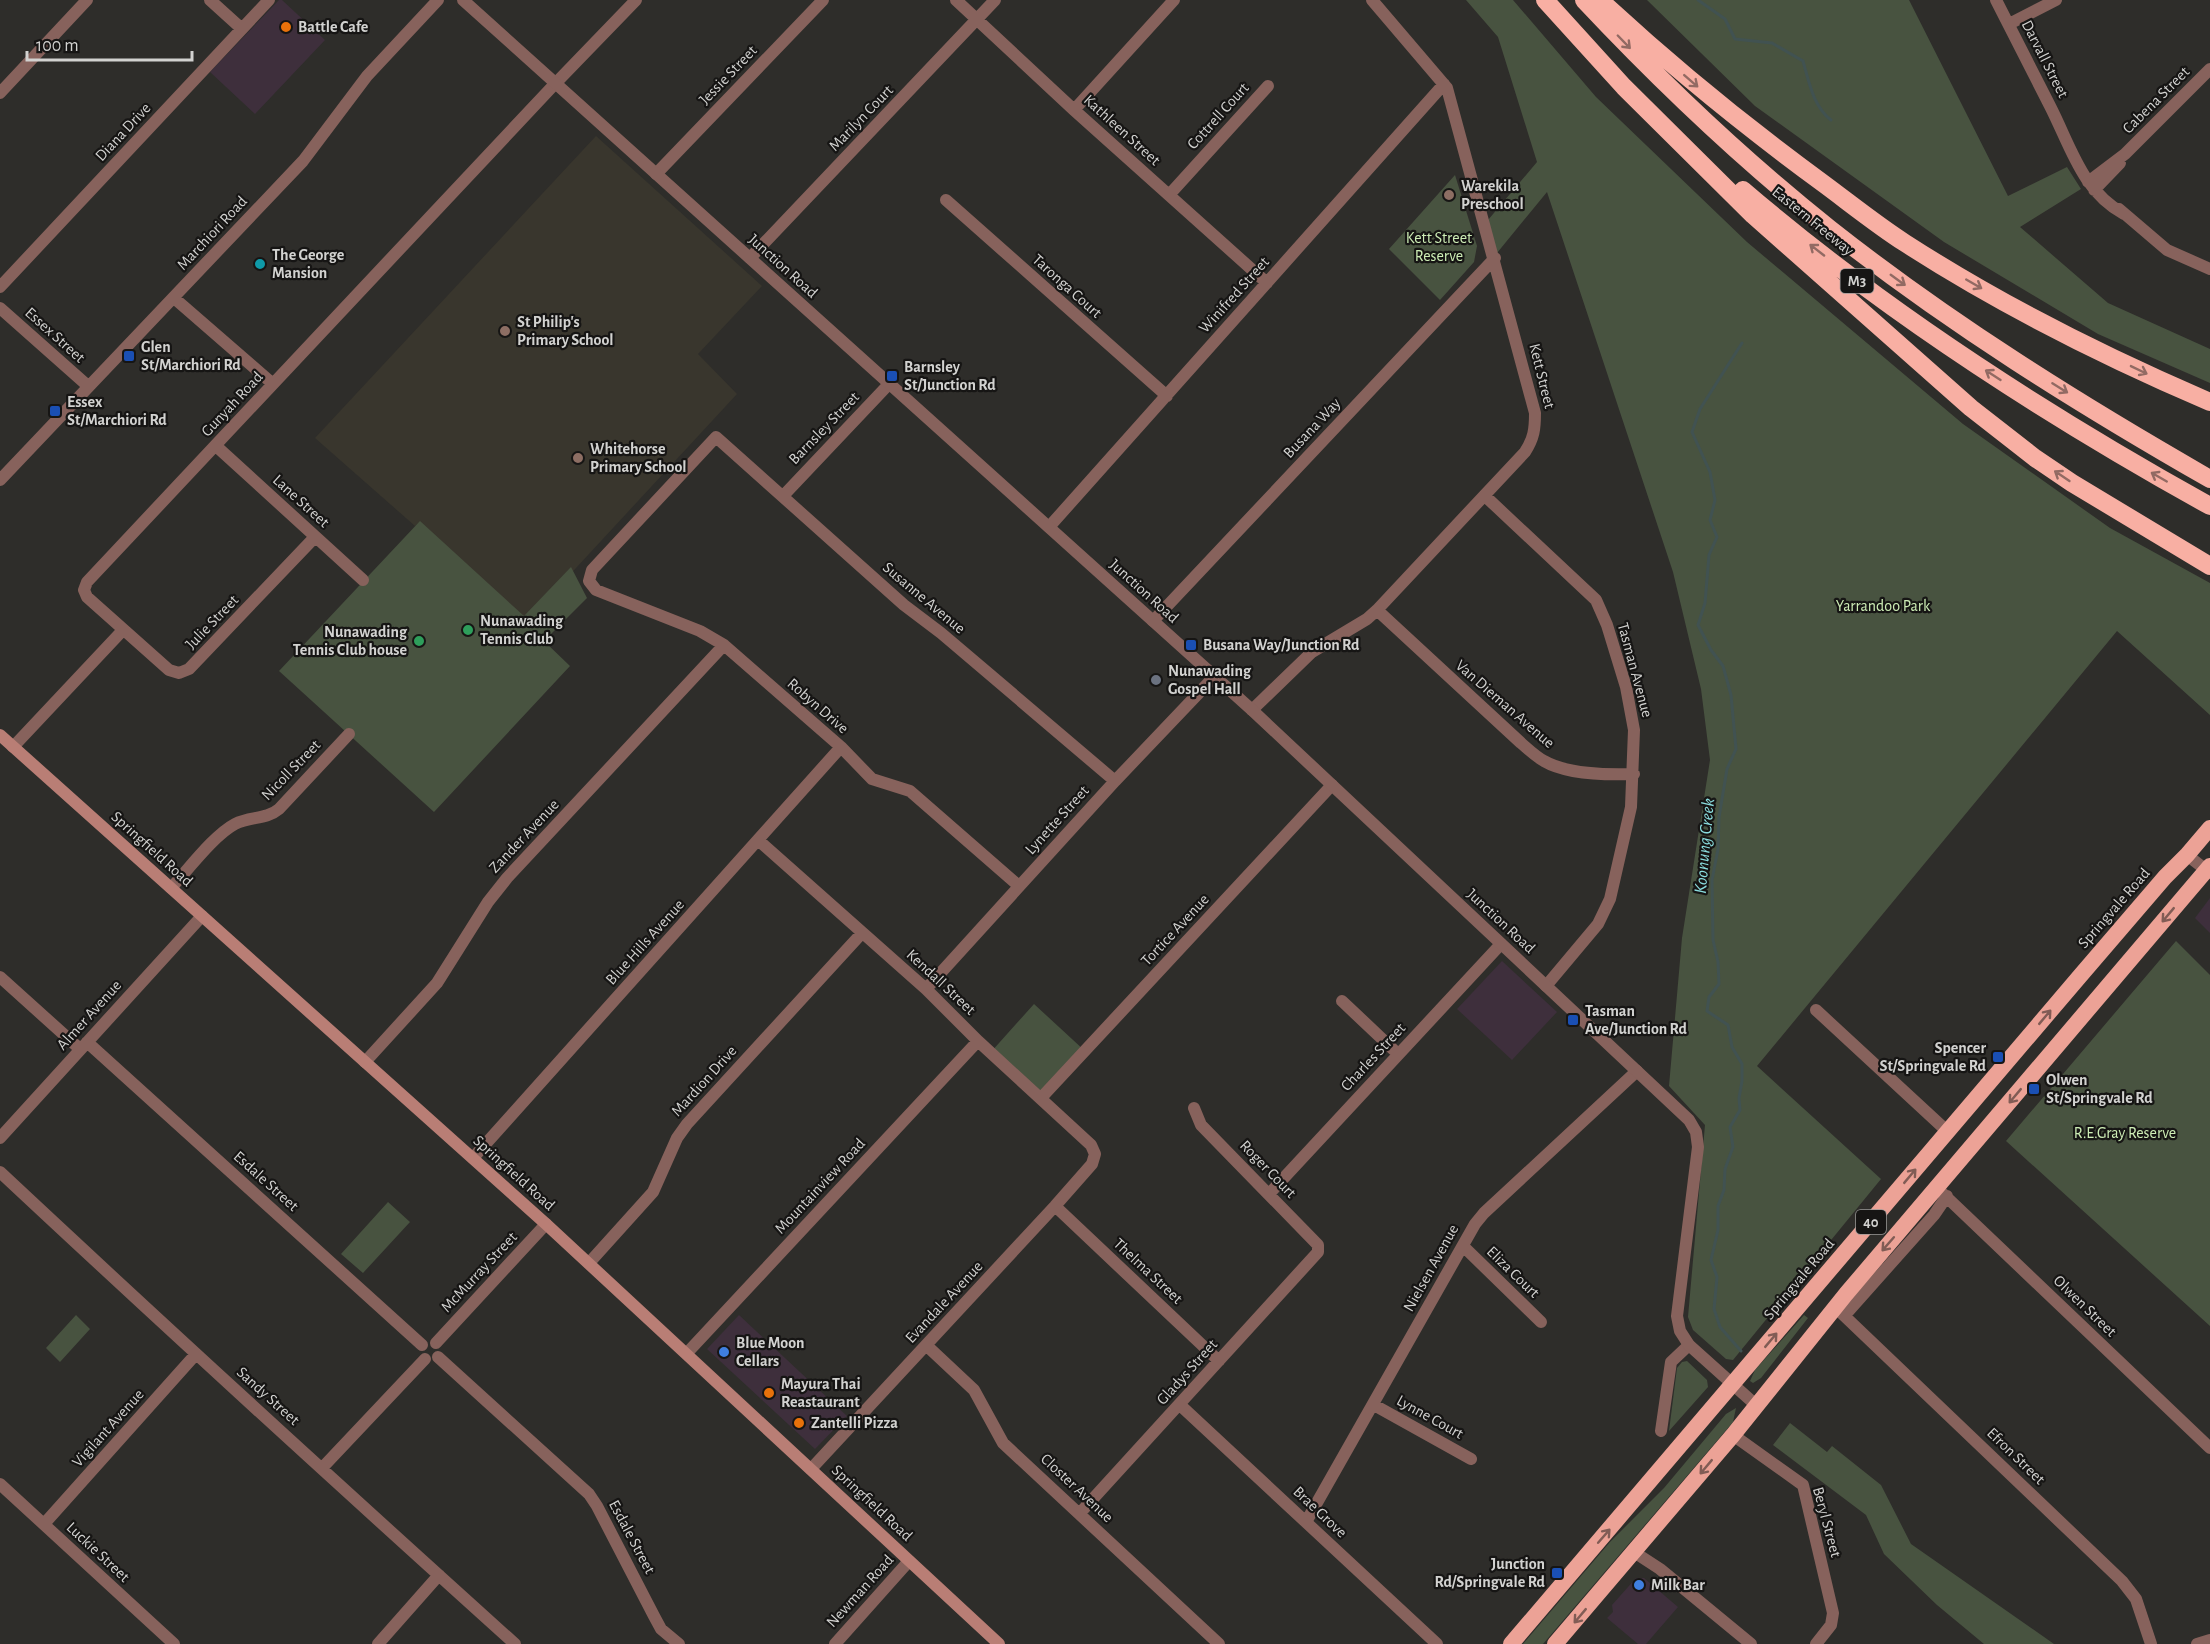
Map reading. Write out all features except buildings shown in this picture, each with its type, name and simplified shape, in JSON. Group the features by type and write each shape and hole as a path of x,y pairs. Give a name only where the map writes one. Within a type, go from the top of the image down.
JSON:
{"highway":[{"name":"Eastern Freeway","path":"1546,0 1626,81 1734,182 1872,293 2006,383 2158,477 2210,506"},
{"path":"1546,0 1624,87 1737,200 1971,408 2035,458 2210,566"},
{"name":"Eastern Freeway","path":"1584,0 1696,114 1848,242 1933,305 2022,364 2210,479"},
{"path":"1600,0 1693,83 1744,124 1906,243 2047,324 2146,374 2210,402"},
{"name":"Springvale Road","path":"1511,1644 2165,877 2210,828"},
{"name":"40","path":"1556,1644 1942,1192 2209,870"}],"main road":[{"name":"Springfield Road","path":"0,735 589,1263 999,1644"}],"street":[{"path":"0,93 87,0"},
{"path":"210,0 242,29"},
{"name":"Diana Drive","path":"0,287 269,0"},
{"name":"Marchiori Road","path":"0,480 303,161 367,76 438,0"},
{"name":"Junction Road","path":"463,0 1252,710 1689,1120 1696,1132 1698,1147 1677,1316 1680,1331 1689,1345 1757,1406"},
{"name":"Gunyah Road","path":"123,630 87,597 84,590 87,582 636,0"},
{"name":"Jessie Street","path":"656,174 823,0"},
{"name":"Kathleen Street","path":"956,0 1074,110 1267,283"},
{"name":"Marilyn Court","path":"750,258 995,0"},
{"path":"1074,110 1174,0"},
{"name":"Kett Street","path":"1252,710 1312,652 1367,619 1377,610 1525,452 1536,430 1535,413 1495,258 1447,88 1372,0"},
{"name":"Darvall Street","path":"1996,0 2064,133 2075,161 2108,204 2168,250 2210,269"},
{"path":"2009,24 2056,0"},
{"name":"Cabena Street","path":"2094,184 2210,69"},
{"name":"Winifred Street","path":"1048,527 1444,84"},
{"name":"Cottrell Court","path":"1169,195 1268,86"},
{"name":"Taronga Court","path":"946,200 1167,396"},
{"name":"Busana Way","path":"1154,621 1495,258"},
{"path":"174,298 273,384"},
{"name":"Essex Street","path":"0,308 88,386"},
{"name":"Barnsley Street","path":"783,496 889,384"},
{"name":"Susanne Avenue","path":"592,570 716,437 904,605 941,633 1114,781"},
{"name":"Lane Street","path":"216,446 363,580"},
{"name":"Tasman Avenue","path":"1485,496 1596,600 1607,625 1626,687 1634,730 1634,774 1630,807 1610,899 1598,924 1546,986"},
{"name":"Julie Street","path":"123,630 169,670 179,673 189,669 315,537"},
{"name":"Robyn Drive","path":"592,570 590,581 596,590 700,631 724,645 841,747 872,778 910,792 1019,886"},
{"name":"Van Dieman Avenue","path":"1377,610 1521,743 1545,762 1571,770 1616,775 1634,774"},
{"path":"13,747 123,630"},
{"name":"Zander Avenue","path":"365,1062 436,983 488,902 507,878 724,645"},
{"name":"Lynette Street","path":"926,989 1114,781 1214,677"},
{"name":"Nicoll Street","path":"171,888 228,828 244,821 267,817 279,809 349,734"},
{"name":"Blue Hills Avenue","path":"473,1158 841,747"},
{"name":"Tortice Avenue","path":"1041,1098 1332,785"},
{"name":"Kendall Street","path":"758,840 926,989 978,1041 1091,1145 1095,1154"},
{"path":"2187,855 2209,870"},
{"name":"Almer Avenue","path":"0,1138 202,916"},
{"name":"Mardion Drive","path":"589,1263 653,1192 677,1138 687,1124 862,933"},
{"name":"Charles Street","path":"1269,1194 1501,944"},
{"name":"Esdale Street","path":"0,976 84,1045 422,1345"},
{"path":"1342,1001 1398,1054"},
{"path":"1816,1010 1948,1132"},
{"name":"Mountainview Road","path":"687,1353 978,1041"},
{"name":"Nielsen Avenue","path":"1306,1522 1462,1246 1484,1213 1638,1071"},
{"name":"Roger Court","path":"1194,1108 1202,1125 1318,1245 1318,1252"},
{"name":"Evandale Avenue","path":"811,1469 1055,1206 1092,1164 1095,1154"},
{"name":"Sandy Street","path":"0,1172 515,1644"},
{"name":"Olwen Street","path":"1942,1192 2210,1448"},
{"name":"Thelma Street","path":"1055,1206 1219,1361"},
{"name":"McMurray Street","path":"436,1343 546,1224"},
{"name":"Eliza Court","path":"1462,1246 1541,1322"},
{"name":"Gladys Street","path":"1080,1513 1318,1252"},
{"name":"Efron Street","path":"1840,1311 2122,1581 2136,1599 2151,1644"},
{"path":"430,1341 436,1343 440,1348 438,1357 433,1360 424,1359 421,1354 422,1345 430,1341"},
{"path":"1662,1431 1671,1362 1689,1345"},
{"name":"Closter Avenue","path":"926,1346 974,1390 1003,1443 1219,1644"},
{"name":"Vigilant Avenue","path":"44,1524 196,1354"},
{"name":"Esdale Street","path":"438,1357 588,1494 597,1506 654,1616 662,1629 679,1644"},
{"path":"323,1467 424,1359"},
{"name":"Lynne Court","path":"1374,1404 1470,1459"},
{"name":"Brae Grove","path":"1180,1405 1437,1644"},
{"name":"Beryl Street","path":"1733,1435 1803,1485 1833,1612 1832,1625 1815,1644"},
{"name":"Luckie Street","path":"0,1484 174,1644"},
{"path":"1634,1552 1660,1569 1751,1644"},
{"name":"Newman Road","path":"835,1644 909,1561"},
{"path":"378,1644 439,1575"},
{"path":"2197,1644 2210,1640"}],"shaded area":[{"path":"279,0 282,0 325,40 255,114 210,72"},
{"path":"596,136 762,286 698,354 737,394 527,621 419,523 415,526 315,438"},
{"path":"2210,898 2210,933 2195,918"},
{"path":"1502,961 1557,1012 1512,1060 1457,1009"},
{"path":"739,1315 847,1416 815,1449 707,1349"},
{"path":"1636,1578 1644,1578 1678,1607 1646,1644 1638,1644 1607,1618 1613,1612 1612,1605"}],"green space":[{"name":"Yarrandoo Park","path":"1466,0 1513,0 1596,97 1747,242 1963,424 2110,528 2210,583 2210,715 2117,631 1757,1066 1881,1179 1733,1360 1726,1359 1693,1330 1688,1317 1705,1125 1669,1086 1682,938 1710,760 1701,689 1673,572 1547,192 1497,253 1488,220 1537,162 1498,37"},
{"path":"1647,0 1909,0 2008,196 2067,167 2081,189 2020,227 2108,303 2210,349 2210,383 2098,334 1944,242 1755,106"},
{"name":"Kett Street Reserve","path":"1455,175 1477,246 1474,262 1440,300 1389,249"},
{"path":"420,521 524,616 571,567 587,598 544,641 570,666 434,812 279,671"},
{"name":"R.E.Gray Reserve","path":"2176,941 2210,975 2210,1326 2006,1141"},
{"path":"1034,1004 1085,1051 1041,1098 991,1052"},
{"path":"388,1202 410,1222 363,1273 341,1254"},
{"path":"76,1315 90,1329 60,1362 46,1348"},
{"path":"1804,1315 1808,1318 1761,1378 1753,1383 1750,1381 1755,1370"},
{"path":"1687,1361 1707,1380 1708,1387 1669,1431 1677,1368 1682,1362"},
{"path":"1736,1408 1733,1422 1543,1644 1523,1644 1610,1542 1664,1488 1726,1414"},
{"path":"1790,1423 1827,1452 1832,1446 1881,1485 1911,1544 2054,1644 1984,1644 1937,1605 1884,1554 1866,1515 1773,1445"}],"waterway":[{"name":"Koonung Creek","path":"1698,0 1725,19 1735,39 1772,43 1803,61 1816,101 1831,120"},
{"name":"Koonung Creek","path":"1741,1351 1720,1327 1714,1309 1717,1277 1711,1260 1718,1230 1718,1206 1724,1190 1725,1169 1733,1147 1730,1127 1740,1110 1742,1064 1732,1047 1728,1025 1707,1011 1709,997 1719,984 1718,962 1713,940 1712,880 1727,769 1736,749 1731,695 1723,666 1711,650 1698,625 1705,603 1709,555 1717,537 1710,520 1715,500 1710,472 1692,432 1700,409 1742,343"}],"place":[{"name":"Battle Cafe","path":"286,27"},
{"name":"Warekila Preschool","path":"1449,195"},
{"name":"The George Mansion","path":"260,264"},
{"name":"St Philip's Primary School","path":"505,331"},
{"name":"Glen St/Marchiori Rd","path":"129,356"},
{"name":"Barnsley St/Junction Rd","path":"892,376"},
{"name":"Essex St/Marchiori Rd","path":"55,411"},
{"name":"Whitehorse Primary School","path":"578,458"},
{"name":"Nunawading Tennis Club","path":"468,630"},
{"name":"Nunawading Tennis Club house","path":"419,641"},
{"name":"Busana Way/Junction Rd","path":"1191,645"},
{"name":"Nunawading Gospel Hall","path":"1156,680"},
{"name":"Tasman Ave/Junction Rd","path":"1573,1020"},
{"name":"Spencer St/Springvale Rd","path":"1998,1057"},
{"name":"Olwen St/Springvale Rd","path":"2034,1089"},
{"name":"Blue Moon Cellars","path":"724,1352"},
{"name":"Mayura Thai Reastaurant","path":"769,1393"},
{"name":"Zantelli Pizza","path":"799,1423"},
{"name":"Junction Rd/Springvale Rd","path":"1557,1573"},
{"name":"Milk Bar","path":"1639,1585"}]}
